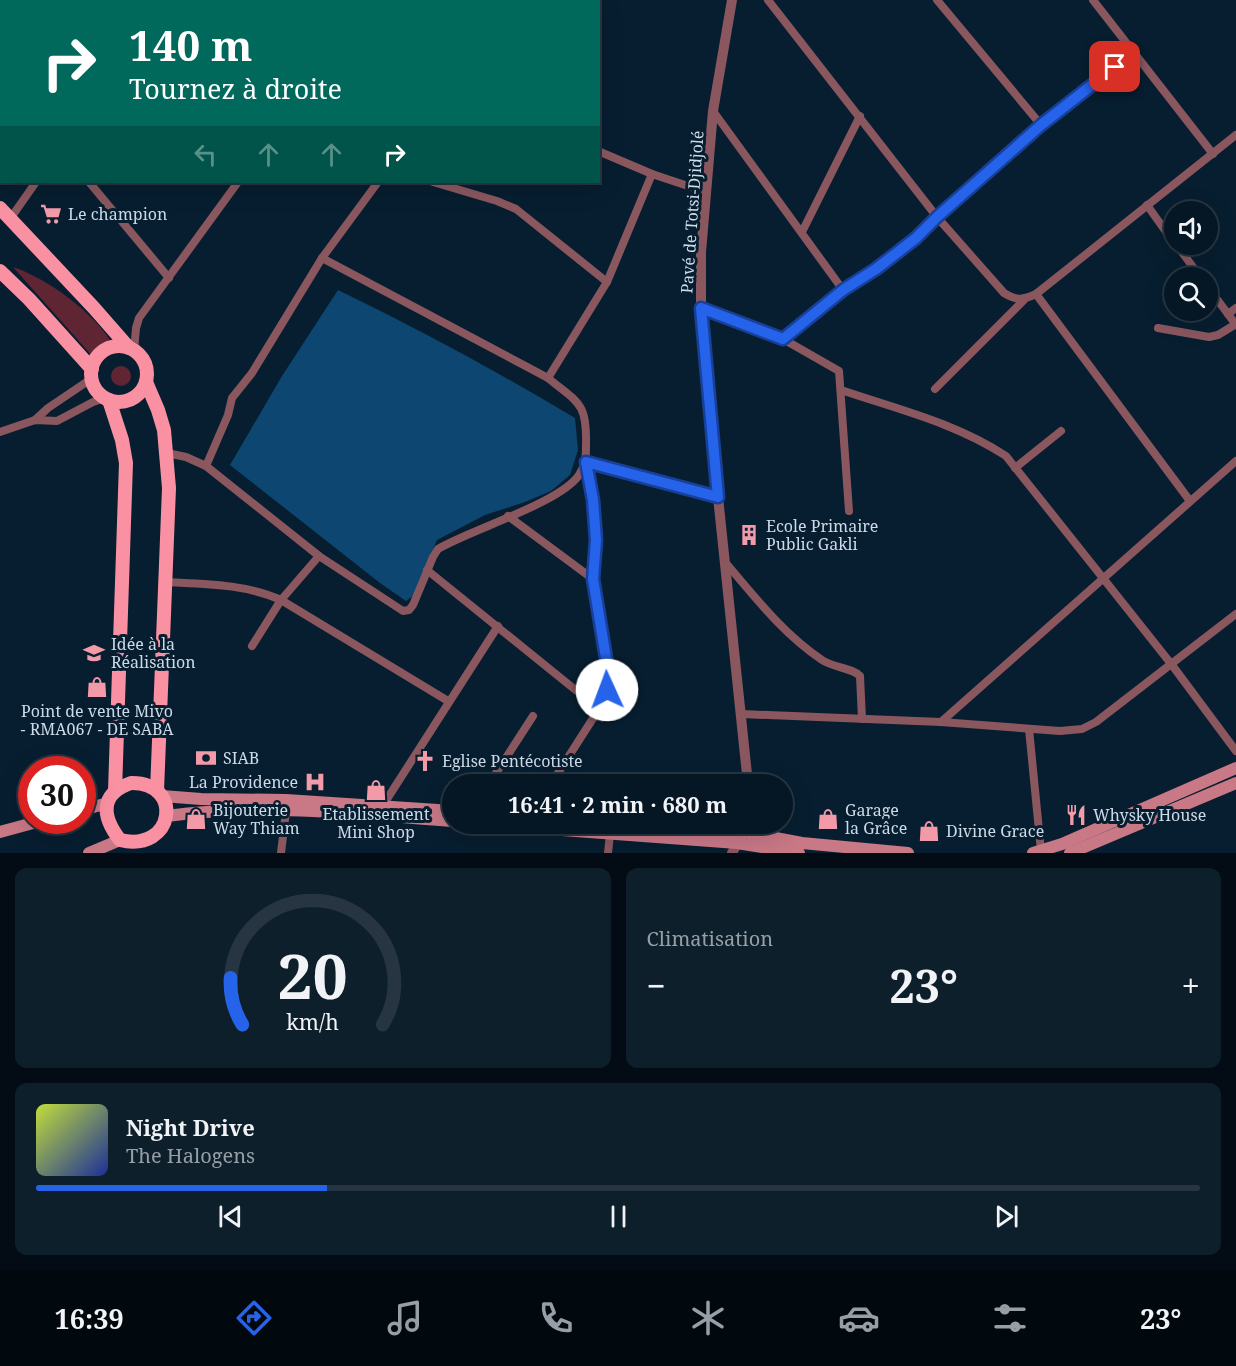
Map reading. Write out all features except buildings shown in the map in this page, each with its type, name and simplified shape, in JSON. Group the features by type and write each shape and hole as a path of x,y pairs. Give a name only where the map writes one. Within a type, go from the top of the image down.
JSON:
{"main road":[{"path":"0,208 146,365 146,382 158,410 167,453 169,488 160,793 166,816 160,832 143,842 89,853"},
{"path":"0,271 29,299 92,374"},
{"path":"121,845 107,820 111,797 126,463 122,440 107,399 94,387 92,374 96,358 103,352 111,348 132,349"},
{"path":"107,399 127,401 142,391 146,382"},
{"path":"1037,852 1236,768"},
{"path":"96,804 111,797 131,783 150,785 160,793 201,799 286,800 442,820"},
{"path":"1070,853 1236,783"},
{"path":"166,816 202,811 442,811"},
{"path":"0,832 18,827"},
{"path":"645,834 735,848 799,853"},
{"path":"768,834 802,843 908,853"},
{"path":"153,837 154,853"}],"street":[{"name":"Pavé de Totsi-Djidjolé","path":"732,0 713,111 701,252 701,308 724,562 747,774"},
{"path":"768,0 937,217 1004,294 1014,299 1024,300"},
{"path":"937,0 1041,125"},
{"path":"1093,0 1213,154"},
{"path":"783,339 843,290 876,269 908,244 1041,125 1134,52"},
{"path":"713,111 843,290"},
{"path":"802,232 860,116"},
{"path":"935,389 1024,300 1036,294 1236,135"},
{"path":"600,152 652,174 706,192"},
{"path":"548,378 607,282 652,174"},
{"path":"10,219 35,183"},
{"path":"90,183 169,278"},
{"path":"132,349 139,318 237,183"},
{"path":"206,466 228,415 232,398 252,373 322,258 377,183"},
{"path":"435,183 516,209 607,282"},
{"path":"1147,205 1164,229"},
{"path":"1183,255 1193,267"},
{"path":"322,258 548,378 578,403 585,414 586,462 593,500 595,530 593,579 608,670 607,690 600,709 558,774"},
{"path":"1036,294 1190,501"},
{"path":"1158,328 1209,337 1218,335 1236,325 1218,300"},
{"path":"701,308 783,339 839,371 849,511"},
{"path":"1228,314 1236,308"},
{"path":"35,420 92,374"},
{"path":"841,390 954,428 983,441 1006,456 1172,665 1236,752"},
{"path":"0,432 35,420 57,420 93,402 107,399"},
{"path":"1015,468 1061,431"},
{"path":"167,453 186,457 206,466 319,556 403,611 409,610 413,605 438,549 567,489 586,462"},
{"path":"941,722 1236,461"},
{"path":"586,462 718,497"},
{"path":"508,516 593,579"},
{"path":"252,646 281,600 319,556"},
{"path":"724,562 765,610 794,638 824,661 837,668 856,672 860,676 862,719"},
{"path":"428,570 600,709"},
{"path":"167,582 226,585 258,591 281,600 448,701"},
{"path":"741,714 941,722 1060,731 1082,729 1096,722 1236,614"},
{"path":"379,811 498,626"},
{"path":"495,774 533,716"},
{"path":"1029,729 1037,852"},
{"path":"281,853 286,811"},
{"path":"608,853 612,834"},
{"path":"735,848 743,834"}],"shaded area":[{"path":"13,267 41,279 69,298 95,321 113,345 110,344 100,349 94,358"},
{"path":"121,366 128,369 131,376 128,383 121,386 114,383 111,376 114,369"}],"water":[{"path":"338,290 458,351 575,418 578,450 570,475 551,491 485,515 437,540 413,596 406,601 230,465 282,376"}],"place":[{"name":"Le champion","path":"51,214"},
{"name":"Ecole Primaire Public Gakli","path":"749,535"},
{"name":"Idée à la Réalisation","path":"94,653"},
{"name":"Point de vente Mivo - RMA067 - DE SABA","path":"97,687"},
{"name":"SIAB","path":"206,758"},
{"name":"Eglise Pentécotiste","path":"425,761"},
{"name":"La Providence","path":"315,782"},
{"name":"Etablissement Mini Shop","path":"376,790"},
{"name":"Whysky House","path":"1076,815"},
{"name":"Bijouterie Way Thiam","path":"196,819"},
{"name":"Garage la Grâce","path":"828,819"},
{"name":"Divine Grace","path":"929,831"}],"route":[{"path":"607,690 608,670 593,579 596,540 593,500 586,462 718,497 701,308 783,339 843,290 876,269 916,238 1041,125 1115,67"}]}
